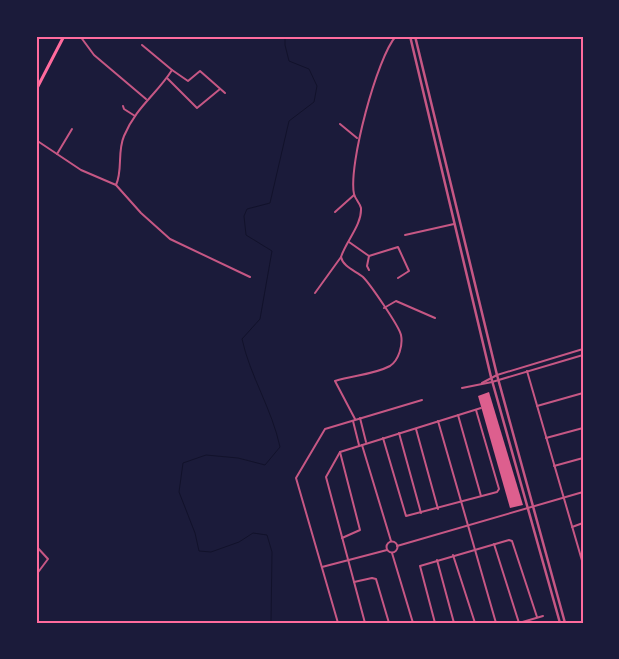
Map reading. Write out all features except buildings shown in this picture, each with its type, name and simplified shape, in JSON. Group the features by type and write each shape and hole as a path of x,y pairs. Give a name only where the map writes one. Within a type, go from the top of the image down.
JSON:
{"main road":[{"path":"36,90 64,36"}],"street":[{"path":"80,36 94,55 146,99"},
{"path":"315,293 341,257 356,228 361,208 354,195 358,138 382,61 396,36"},
{"path":"410,36 492,382 560,623"},
{"path":"415,36 498,381 565,623"},
{"path":"142,45 188,82 200,71 225,93"},
{"path":"116,185 119,177 121,144 146,99 167,78 172,70"},
{"path":"167,78 197,108 220,89"},
{"path":"123,106 124,110 135,116"},
{"path":"340,124 358,138"},
{"path":"57,154 72,129"},
{"path":"36,140 81,170 116,185 146,218 170,239 250,277"},
{"path":"335,212 354,195"},
{"path":"405,235 454,224"},
{"path":"349,242 369,256"},
{"path":"369,256 398,247 409,271 398,278"},
{"path":"369,256 367,266 370,270"},
{"path":"341,257 342,262 363,277 401,334 401,343 396,361 379,371 334,383 342,392 354,420 391,541 398,546"},
{"path":"384,308 396,301 435,318"},
{"path":"482,383 491,376 583,349"},
{"path":"462,388 498,381 583,355"},
{"path":"527,372 563,497 581,551 583,564"},
{"path":"537,406 583,394"},
{"path":"338,623 296,478 325,429 422,400"},
{"path":"365,623 325,480 340,452 481,408"},
{"path":"383,438 404,514 409,516 421,514 497,492 499,489 476,410"},
{"path":"458,415 482,496"},
{"path":"360,418 366,443"},
{"path":"438,422 496,623"},
{"path":"416,428 438,509"},
{"path":"546,438 583,428"},
{"path":"399,433 421,514"},
{"path":"340,452 360,529 359,532 342,538"},
{"path":"554,466 583,458"},
{"path":"392,552 398,546 583,492"},
{"path":"572,526 583,523"},
{"path":"435,623 419,569 420,566 509,540 512,541 537,617"},
{"path":"387,550 388,543 391,541"},
{"path":"494,543 519,623 543,616"},
{"path":"36,546 48,559 36,576"},
{"path":"322,567 387,550 392,552"},
{"path":"392,552 413,623"},
{"path":"453,555 475,623"},
{"path":"437,560 454,623"},
{"path":"354,582 372,578 376,579 389,623"}],"waterway":[{"path":"271,623 272,552 267,535 253,533 239,542 211,552 199,551 195,533 179,492 183,463 206,455 238,458 265,465 280,447 272,419 250,366 242,339 260,319 272,251 246,235 244,216 247,209 270,203 289,121 314,102 317,86 309,69 289,61 285,36"}]}
